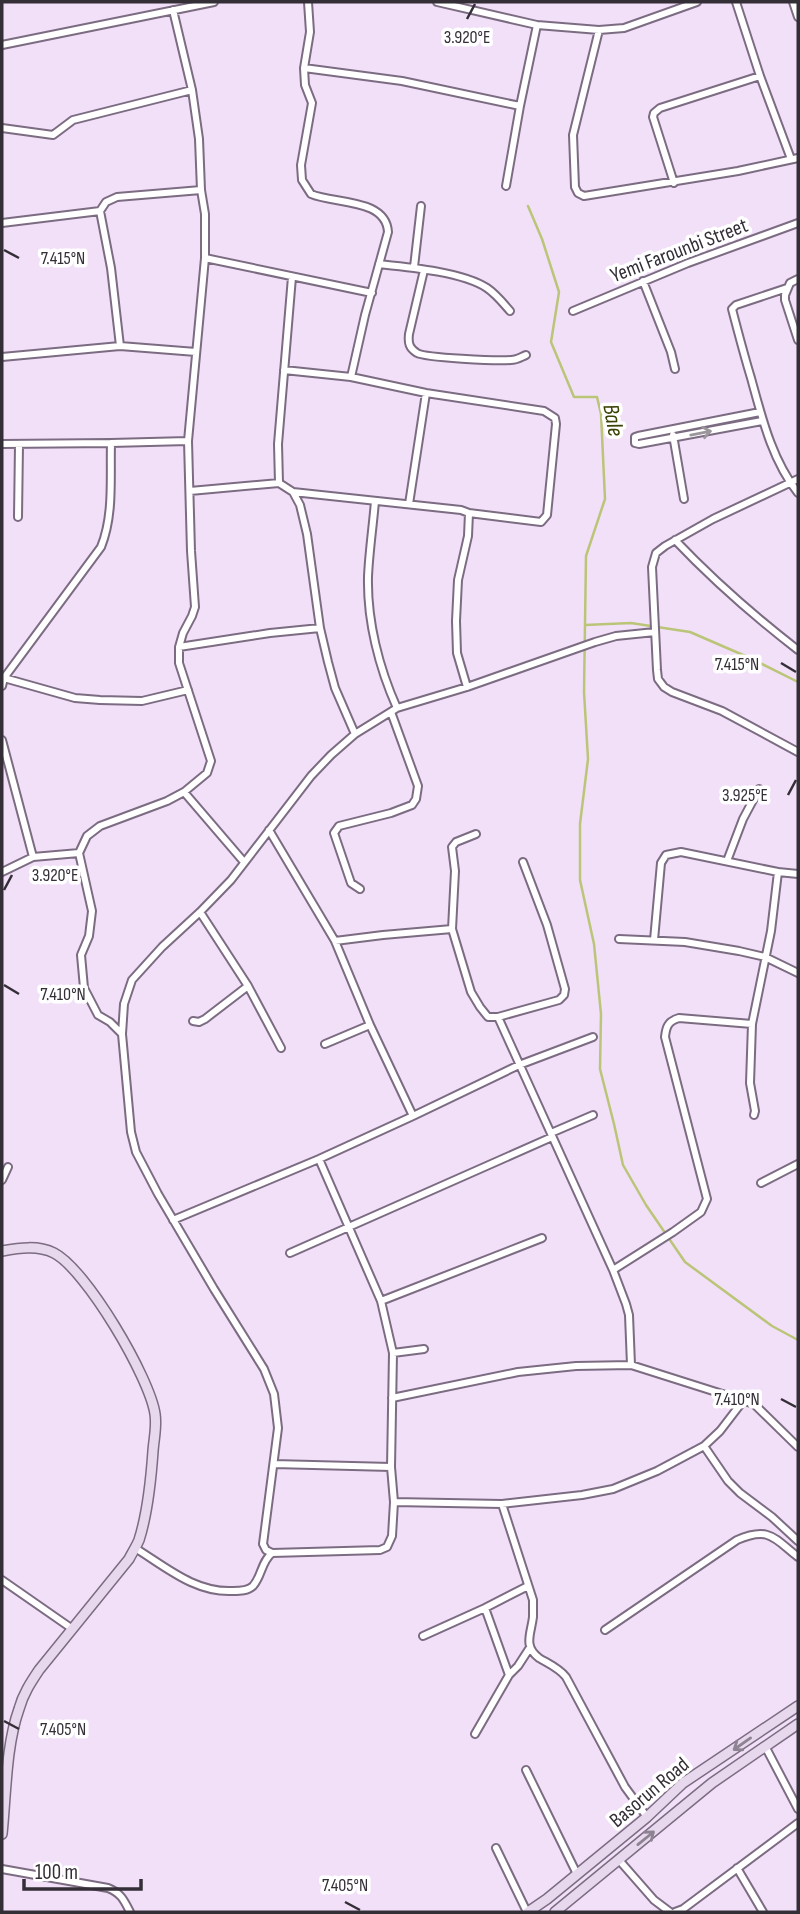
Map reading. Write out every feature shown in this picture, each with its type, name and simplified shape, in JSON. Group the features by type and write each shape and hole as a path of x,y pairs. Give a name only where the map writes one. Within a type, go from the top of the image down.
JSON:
{"main road":[{"path":"2,1251 29,1248 43,1250 54,1253 72,1267 95,1295 143,1378 153,1403 156,1427 151,1479 135,1548 26,1689 7,1739 2,1834"},
{"name":"Basorun Road","path":"527,1912 547,1899 647,1817 683,1783 798,1706"},
{"name":"Basorun Road","path":"556,1912 712,1783 798,1724"},
{"path":"547,1899 556,1912"}],"street":[{"path":"2,45 214,2"},
{"path":"308,2 310,32 304,68 305,85 312,103 301,165 302,180 308,191 317,197 361,205 380,214 388,232 351,377"},
{"path":"438,2 537,25 599,30 624,28 697,2"},
{"path":"599,30 573,135 575,187 578,193 584,196 674,183 794,159 760,76 736,2"},
{"path":"793,2 798,17"},
{"path":"122,1034 110,1022 98,1016 84,988 81,955 89,936 92,911 79,853 87,836 100,826 184,792 207,773 211,761 179,663 179,647 183,633 195,607 188,441 205,258 205,215 192,90 173,10"},
{"path":"506,186 537,25"},
{"path":"304,68 402,82 520,106"},
{"path":"674,183 654,113 660,108 760,76"},
{"path":"2,128 53,135 73,120 192,90"},
{"path":"120,346 111,268 100,211 106,202 117,197 201,190"},
{"path":"414,267 421,206"},
{"path":"2,223 100,211"},
{"name":"Yemi Farounbi Street","path":"573,311 643,281 798,223"},
{"path":"205,258 372,293"},
{"path":"379,264 414,267 474,281 490,290 510,311"},
{"path":"424,270 409,334 408,341 412,349 426,356 471,359 511,360 526,355"},
{"path":"279,483 278,444 292,277"},
{"path":"798,279 787,288 786,300 798,340"},
{"path":"643,281 675,369"},
{"path":"787,288 736,305 732,309 762,421 776,457 790,484 798,493"},
{"path":"2,357 120,346 195,352"},
{"path":"190,491 279,483 293,492 461,510 541,522 545,519 555,418 544,411 426,393 351,377 284,370"},
{"path":"409,504 426,393"},
{"path":"760,412 638,436 634,440 639,444 762,421"},
{"path":"671,430 684,499"},
{"path":"2,443 188,441"},
{"path":"2,686 4,678 101,547 107,532 111,443"},
{"path":"18,517 19,444"},
{"path":"798,479 675,540 656,553 652,567 658,678 664,687 722,711 798,752"},
{"path":"293,492 300,505 307,534 320,628 335,688 355,734"},
{"path":"360,890 351,883 334,833 336,829 412,805 418,786 378,653 370,604 368,579 375,502"},
{"path":"467,687 457,653 456,621 458,580 466,552 469,513"},
{"path":"675,540 754,617 798,650"},
{"path":"179,647 320,628"},
{"path":"319,1159 381,1301 393,1353 391,1467 394,1502 391,1541 387,1547 380,1550 272,1553 266,1550 263,1544 278,1428 274,1394 264,1369 173,1220 136,1152 131,1132 122,1034 124,1004 132,980 230,880 311,776 355,734 394,710 595,642 655,629"},
{"path":"4,678 75,698 100,700 142,701 188,690"},
{"path":"2,740 33,858"},
{"path":"727,861 743,819 759,789"},
{"path":"184,792 244,862"},
{"path":"269,830 335,942 413,1116"},
{"path":"476,834 456,842 452,847 455,871 452,929 471,992 488,1017 498,1017 559,1000 564,995 565,989 547,925 523,862"},
{"path":"654,940 661,863 666,855 681,852 778,873 798,874"},
{"path":"2,872 33,858 79,853"},
{"path":"754,1115 750,1083 752,1024 771,931 778,873"},
{"path":"200,912 248,986 281,1048"},
{"path":"335,942 452,929"},
{"path":"619,939 685,942 765,957 798,974"},
{"path":"193,1021 205,1019 248,986"},
{"path":"498,1017 613,1270 629,1315 631,1365"},
{"path":"613,1270 701,1212 707,1199 665,1037 666,1027 672,1020 679,1018 752,1024"},
{"path":"325,1044 370,1025"},
{"path":"173,1220 319,1159 519,1065 593,1037"},
{"path":"290,1253 593,1115"},
{"path":"761,1183 798,1164"},
{"path":"2,1180 8,1167"},
{"path":"381,1301 542,1238"},
{"path":"393,1353 424,1349"},
{"path":"392,1398 528,1371 576,1366 631,1365 754,1404 798,1447"},
{"path":"394,1502 502,1504 613,1489 657,1471 704,1446 720,1431 743,1401"},
{"path":"704,1446 728,1481 798,1541"},
{"path":"274,1464 391,1467"},
{"path":"502,1504 533,1600 529,1649 566,1677 625,1787 647,1817"},
{"path":"605,1630 737,1540 750,1534 770,1534 798,1557"},
{"path":"135,1548 192,1583 210,1590 226,1591 250,1589 263,1563 272,1553"},
{"path":"2,1580 71,1628"},
{"path":"424,1636 528,1586"},
{"path":"485,1608 509,1675"},
{"path":"475,1734 509,1675 529,1649"},
{"path":"765,1746 798,1810"},
{"path":"526,1770 577,1874"},
{"path":"619,1860 654,1900 673,1912 683,1909 798,1823"},
{"path":"496,1848 527,1912"},
{"path":"737,1868 763,1912"},
{"path":"2,1869 108,1888 118,1892 130,1912"}],"waterway":[{"name":"Bale","path":"528,206 559,292 551,342 574,397 597,397 601,414 605,499 586,556 584,692 588,759 580,824 580,880 594,944 601,1014 600,1069 623,1165 646,1205 685,1262 772,1326 798,1340"},
{"path":"585,625 631,623 690,632 798,682"}]}
